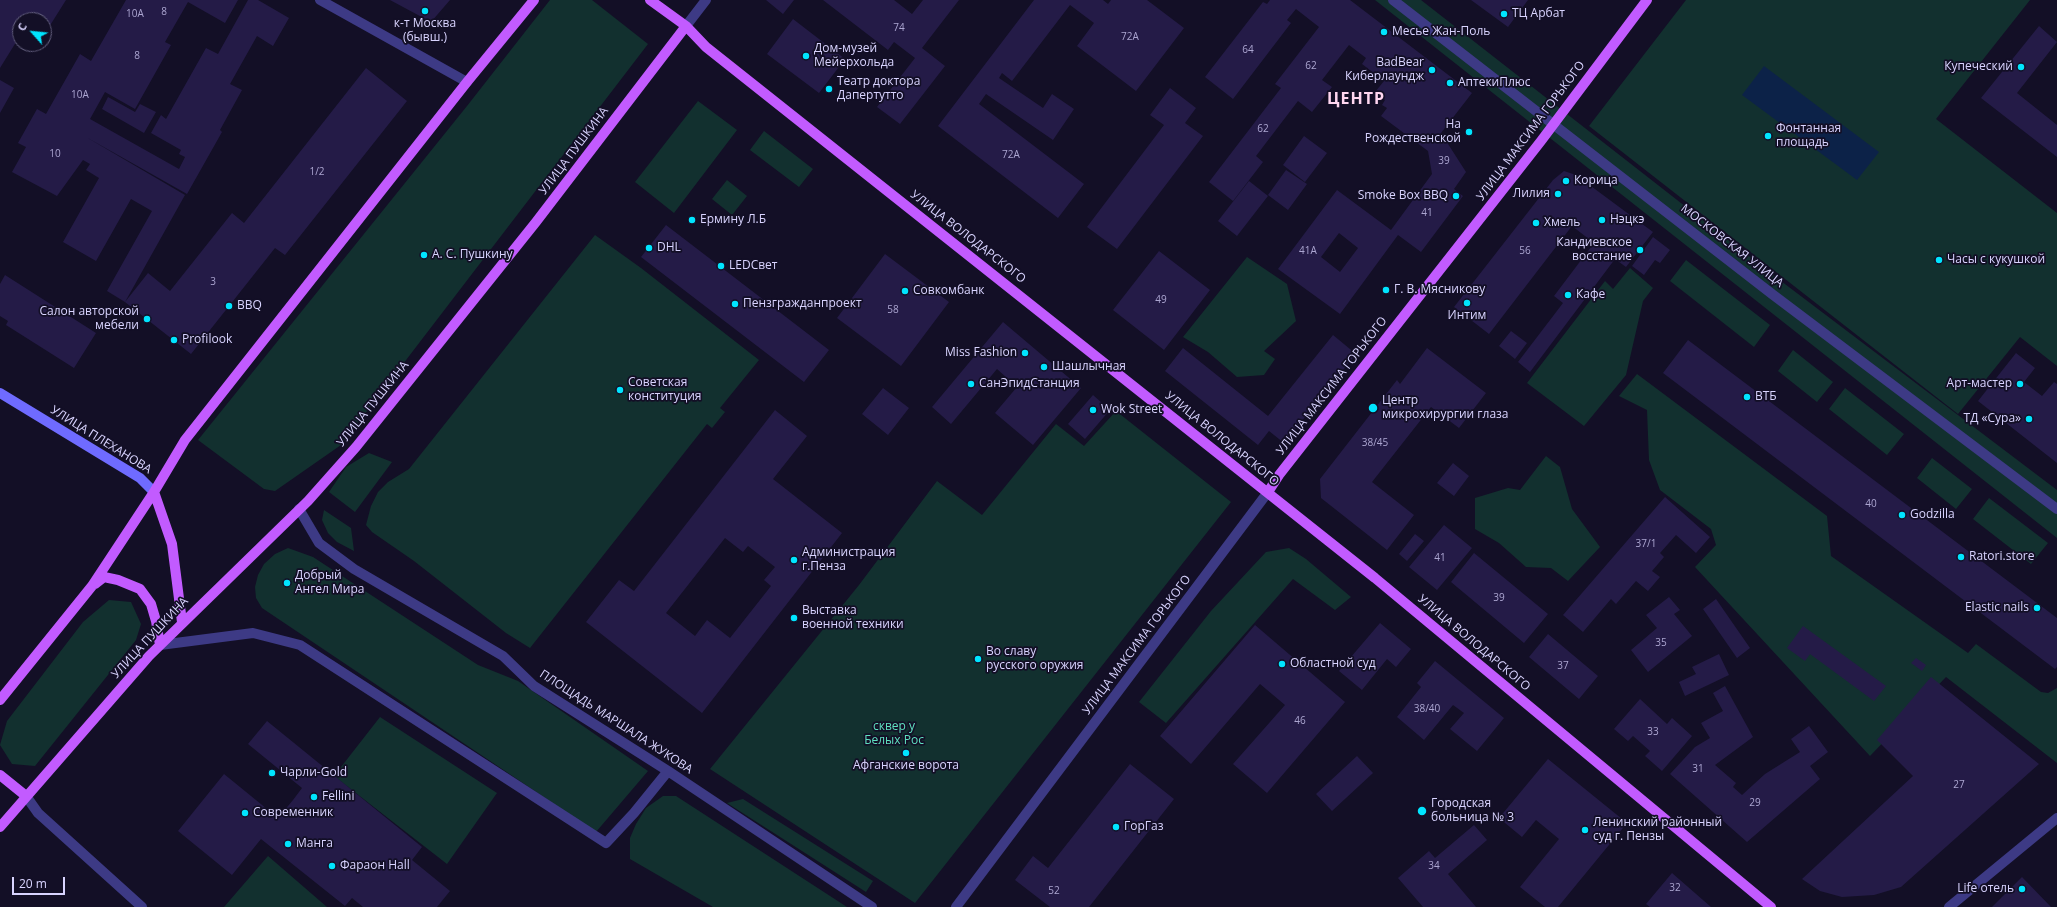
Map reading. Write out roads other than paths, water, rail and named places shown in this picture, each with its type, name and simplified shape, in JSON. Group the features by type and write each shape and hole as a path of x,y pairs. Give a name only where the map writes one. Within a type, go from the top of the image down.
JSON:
{"main road":[{"path":"0,700 92,586 154,492 185,440 467,82 534,0"},
{"name":"УЛИЦА ВОЛОДАРСКОГО","path":"650,0 686,26 706,47 1375,578 1771,907"},
{"name":"УЛИЦА МАКСИМА ГОРЬКОГО","path":"1268,492 1278,475 1379,350 1647,0"},
{"name":"УЛИЦА ПУШКИНА","path":"0,827 160,645 299,509 361,441 536,222 686,26"},
{"name":"УЛИЦА ПЛЕХАНОВА","path":"0,393 140,478 154,492 172,544 182,622"},
{"path":"92,586 104,577 118,580 140,590 151,604 160,645"},
{"path":"0,775 26,796"}],"street":[{"path":"320,0 467,82"},
{"name":"УЛИЦА ПУШКИНА","path":"686,26 706,0"},
{"name":"МОСКОВСКАЯ УЛИЦА","path":"1394,0 1772,294 2057,509"},
{"name":"УЛИЦА МАКСИМА ГОРЬКОГО","path":"956,907 1268,492"},
{"name":"ПЛОЩАДЬ МАРШАЛА ЖУКОВА","path":"299,509 319,543 354,569 503,656 534,686 668,771 872,907"},
{"path":"160,645 253,634 300,645 606,843 634,813 668,771"},
{"path":"26,796 38,813 142,907"},
{"path":"1949,907 2057,818"}],"water":[{"path":"1764,66 1879,152 1857,180 1742,95"}],"place":[{"name":"к-т Москва (бывш.)","path":"425,11"},
{"name":"ТЦ Арбат","path":"1504,14"},
{"name":"Месье Жан-Поль","path":"1384,32"},
{"name":"Дом-музей Мейерхольда","path":"806,56"},
{"name":"Купеческий","path":"2021,67"},
{"name":"BadBear Киберлаундж","path":"1432,70"},
{"name":"АптекиПлюс","path":"1450,83"},
{"name":"Театр доктора Дапертутто","path":"829,89"},
{"name":"На Рождественской","path":"1469,132"},
{"name":"Фонтанная площадь","path":"1768,136"},
{"name":"Корица","path":"1566,181"},
{"name":"Лилия","path":"1558,194"},
{"name":"Smoke Box BBQ","path":"1456,196"},
{"name":"Ермину Л.Б","path":"692,220"},
{"name":"Нэцкэ","path":"1602,220"},
{"name":"Хмель","path":"1536,223"},
{"name":"DHL","path":"649,248"},
{"name":"Кандиевское восстание","path":"1640,250"},
{"name":"А. С. Пушкину","path":"424,255"},
{"name":"Часы с кукушкой","path":"1939,260"},
{"name":"LEDСвет","path":"721,266"},
{"name":"Г. В. Мясникову","path":"1386,290"},
{"name":"Совкомбанк","path":"905,291"},
{"name":"Кафе","path":"1568,295"},
{"name":"Интим","path":"1467,303"},
{"name":"Пензгражданпроект","path":"735,304"},
{"name":"BBQ","path":"229,306"},
{"name":"Салон авторской мебели","path":"147,319"},
{"name":"Profilook","path":"174,340"},
{"name":"Miss Fashion","path":"1025,353"},
{"name":"Шашлычная","path":"1044,367"},
{"name":"СанЭпидСтанция","path":"971,384"},
{"name":"Арт-мастер","path":"2020,384"},
{"name":"Советская конституция","path":"620,390"},
{"name":"ВТБ","path":"1747,397"},
{"name":"Центр микрохирургии глаза","path":"1373,408"},
{"name":"Wok Street","path":"1093,410"},
{"name":"ТД «Сура»","path":"2029,419"},
{"name":"Godzilla","path":"1902,515"},
{"name":"Ratori.store","path":"1961,557"},
{"name":"Администрация г.Пенза","path":"794,560"},
{"name":"Добрый Ангел Мира","path":"287,583"},
{"name":"Elastic nails","path":"2037,608"},
{"name":"Выставка военной техники","path":"794,618"},
{"name":"Во славу русского оружия","path":"978,659"},
{"name":"Областной суд","path":"1282,664"},
{"name":"Афганские ворота","path":"906,753"},
{"name":"Чарли-Gold","path":"272,773"},
{"name":"Fellini","path":"314,797"},
{"name":"Городская больница № 3","path":"1422,811"},
{"name":"Современник","path":"245,813"},
{"name":"ГорГаз","path":"1116,827"},
{"name":"Ленинский районный суд г. Пензы","path":"1585,830"},
{"name":"Манга","path":"288,844"},
{"name":"Фараон Hall","path":"332,866"},
{"name":"Life отель","path":"2022,889"}],"district":[{"name":"ЦЕНТР","path":"1356,99"}],"park label":[{"name":"сквер у Белых Рос","path":"894,734"}]}
